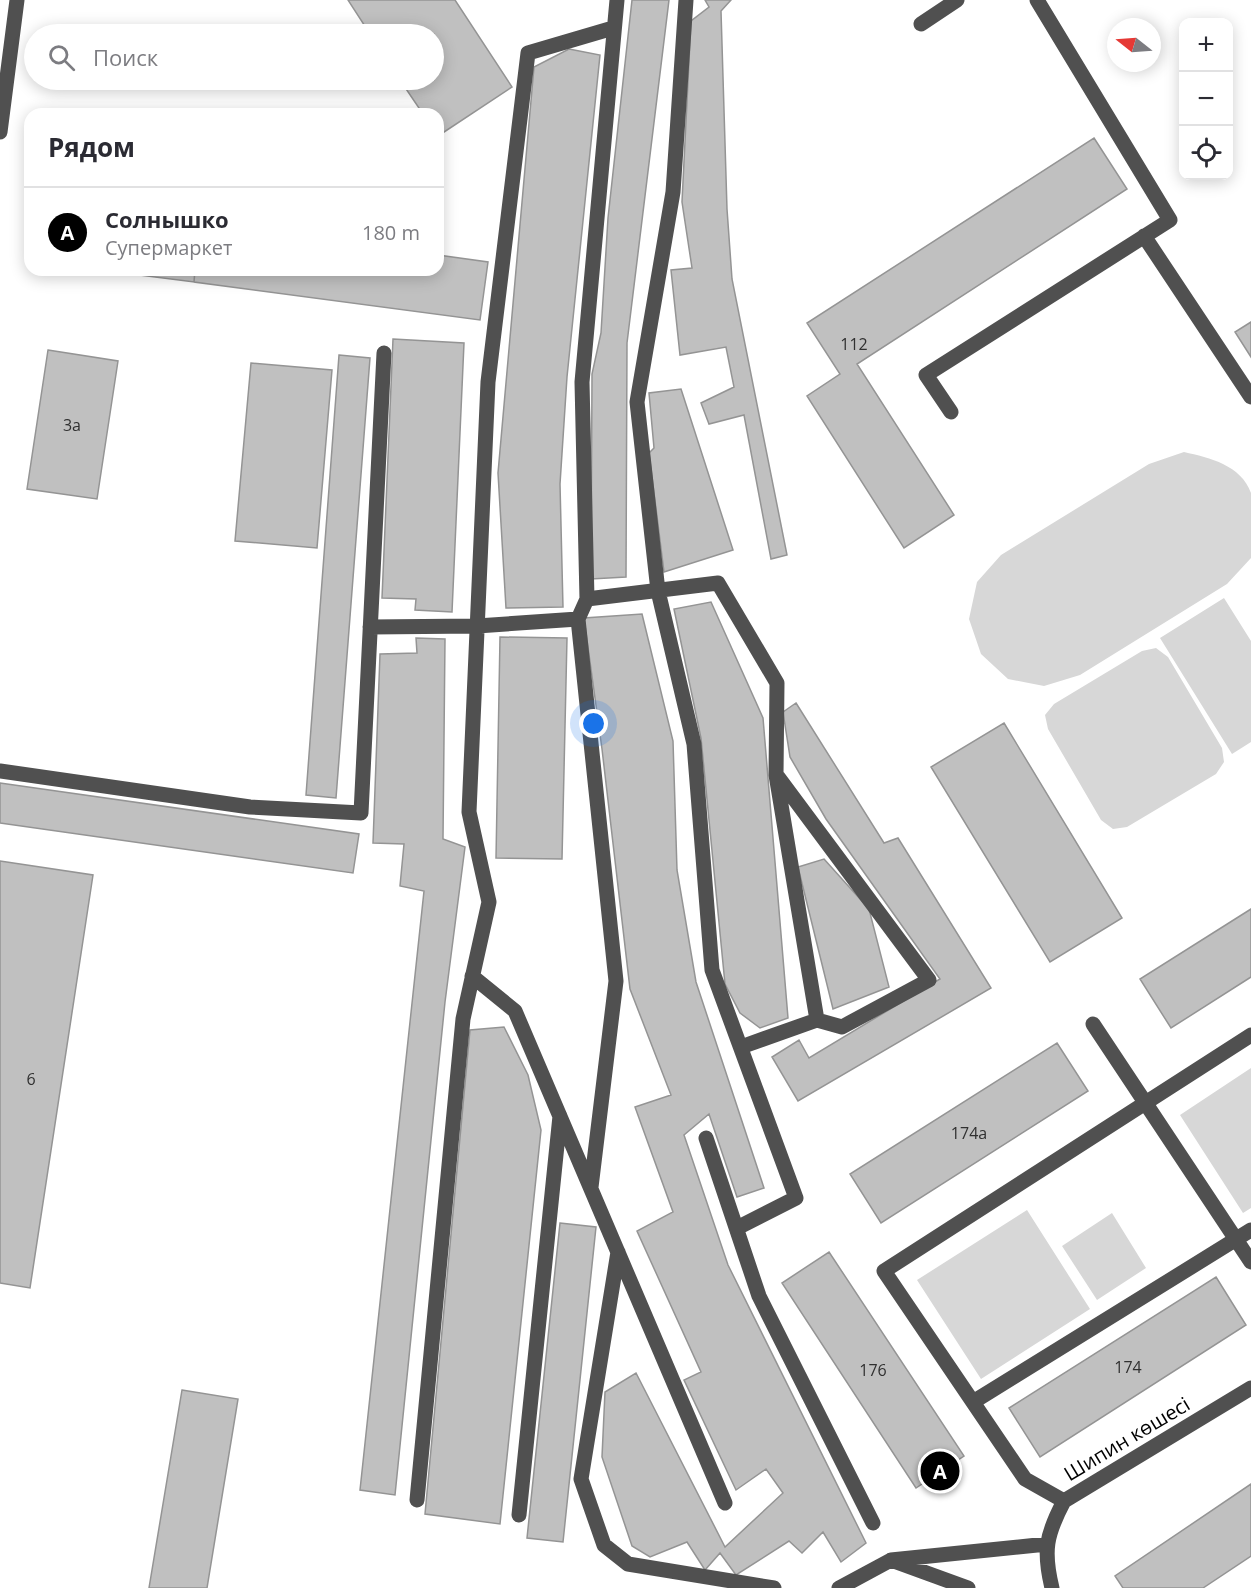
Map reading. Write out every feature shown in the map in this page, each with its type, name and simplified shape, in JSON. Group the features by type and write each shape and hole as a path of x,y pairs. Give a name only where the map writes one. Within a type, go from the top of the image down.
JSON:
{"street":[{"path":"0,132 17,0"},
{"path":"591,1187 616,981 578,619 587,599 582,382 617,0"},
{"path":"686,0 673,192 637,402 658,591 694,744 712,970 796,1198 737,1228"},
{"path":"921,24 957,0"},
{"path":"951,412 926,375 1170,220 1037,0"},
{"path":"417,1500 463,1018 489,902 469,812 488,382 528,53 614,28"},
{"path":"1144,236 1251,397"},
{"path":"0,771 250,807 361,813 384,353"},
{"path":"587,599 718,583 777,683 776,775 817,1020"},
{"path":"370,627 477,626 578,619"},
{"path":"741,1047 817,1020 842,1027 929,980 776,775"},
{"path":"472,976 515,1011 725,1503"},
{"path":"1093,1024 1251,1262"},
{"path":"1064,1501 1025,1479 884,1271 1251,1035"},
{"path":"519,1515 560,1114"},
{"path":"706,1138 759,1296 873,1523"},
{"path":"973,1402 1251,1230"},
{"path":"618,1251 581,1479 604,1545 628,1564 774,1588"},
{"name":"Шипин көшесі","path":"1052,1588 1045,1559 1047,1544 1050,1528 1064,1501 1251,1388"},
{"path":"839,1588 891,1560 1047,1544"},
{"path":"891,1560 968,1588"}],"shaded area":[{"path":"1184,452 1224,464 1246,483 1251,493 1251,558 1227,584 1080,675 1044,686 1008,679 981,654 969,619 977,582 1001,555 1149,464"},
{"path":"1224,598 1251,641 1251,742 1232,754 1160,638"},
{"path":"1156,648 1168,657 1222,748 1224,762 1216,774 1127,827 1113,829 1101,820 1048,729 1045,715 1054,704 1142,651"},
{"path":"1251,1068 1251,1208 1243,1213 1180,1115"},
{"path":"1027,1210 1090,1309 981,1379 917,1280"},
{"path":"1112,1213 1146,1268 1097,1300 1062,1246"}],"building":[{"path":"348,0 455,0 512,87 444,132 444,108 419,108 407,90 444,90 444,24 364,24"},
{"path":"632,0 669,0 627,343 626,577 591,579 592,374 601,333 608,218"},
{"path":"705,0 731,0 721,11 727,209 732,279 787,555 771,559 744,415 709,424 701,403 734,387 726,347 680,355 671,270 692,268 682,202 691,21 709,7"},
{"path":"569,49 600,55 567,377 560,484 563,607 506,608 498,473 534,67"},
{"path":"1094,138 1127,189 857,364 954,515 904,548 807,396 840,374 807,323"},
{"path":"444,256 488,262 480,320 194,282 194,276 444,276"},
{"path":"147,276 194,276 194,282"},
{"path":"1251,322 1251,357 1235,332"},
{"path":"393,339 464,343 452,612 415,610 416,599 382,598"},
{"path":"48,350 118,361 97,499 27,489"},
{"path":"339,355 370,358 336,798 306,795"},
{"path":"251,363 332,370 317,548 235,541"},
{"path":"681,389 733,550 664,572 649,453 654,448 649,393"},
{"path":"711,602 763,718 788,1018 760,1028 740,1013 725,984 701,738 674,609"},
{"path":"642,614 673,741 677,870 696,982 764,1188 737,1197 709,1114 684,1135 728,1265 866,1543 841,1562 823,1532 802,1553 789,1541 736,1575 720,1553 705,1570 687,1542 650,1557 632,1546 602,1457 605,1392 636,1373 725,1547 783,1493 766,1469 736,1490 684,1380 701,1372 637,1231 673,1212 635,1107 671,1095 630,989 584,618"},
{"path":"500,637 567,638 562,859 496,858"},
{"path":"416,638 445,639 443,839 465,847 445,1002 395,1495 360,1490 424,891 400,886 404,844 373,843 380,654 417,653"},
{"path":"796,703 884,843 898,838 991,988 798,1101 772,1057 799,1040 809,1058 940,979 826,819 790,757 783,712"},
{"path":"1004,723 1122,918 1050,962 931,767"},
{"path":"0,783 359,834 353,873 0,823"},
{"path":"824,859 869,909 889,987 833,1009 798,867"},
{"path":"0,861 93,875 30,1288 0,1283"},
{"path":"1251,909 1251,977 1171,1028 1140,979"},
{"path":"504,1027 528,1075 541,1130 500,1524 425,1514 470,1030"},
{"path":"1057,1043 1088,1091 881,1223 850,1174"},
{"path":"560,1223 596,1227 563,1542 527,1538"},
{"path":"829,1252 964,1456 916,1488 782,1283"},
{"path":"1216,1277 1246,1325 1040,1457 1009,1408"},
{"path":"182,1390 238,1399 207,1588 149,1588"},
{"path":"1251,1484 1251,1556 1203,1588 1123,1588 1115,1576"}],"place":[{"name":"Солнышко","path":"940,1471"}]}
